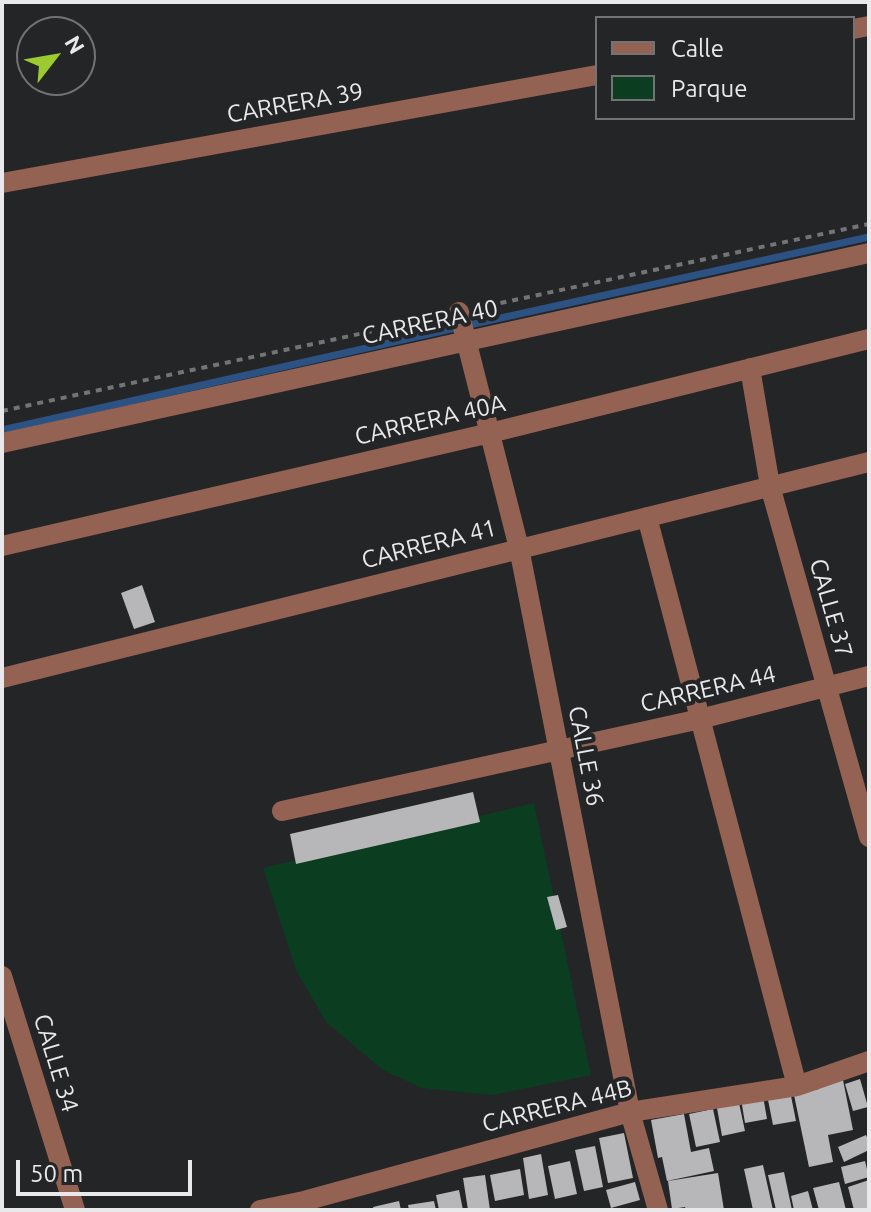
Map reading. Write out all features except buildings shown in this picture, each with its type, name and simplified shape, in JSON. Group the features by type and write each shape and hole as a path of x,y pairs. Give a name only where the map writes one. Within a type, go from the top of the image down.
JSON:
{"street":[{"name":"CARRERA 39","path":"2,183 595,75"},
{"name":"CARRERA 40","path":"2,443 462,326 869,253"},
{"name":"CALLE 36","path":"462,326 519,548 630,1112 658,1210"},
{"name":"CARRERA 40A","path":"2,546 490,433 869,339"},
{"name":"CALLE 37","path":"750,368 770,486 869,837"},
{"name":"CARRERA 41","path":"2,678 869,462"},
{"path":"647,517 797,1086"},
{"name":"CARRERA 44","path":"282,811 700,719 869,676"},
{"name":"CALLE 34","path":"2,976 75,1210"},
{"name":"CARRERA 44B","path":"260,1210 305,1205 630,1112 797,1086 869,1061"}],"path":[{"path":"2,411 462,326 869,224"}],"green space":[{"path":"534,803 591,1075 493,1095 422,1088 383,1070 326,1022 296,970 263,868"}],"waterway":[{"path":"2,430 869,237"}]}
